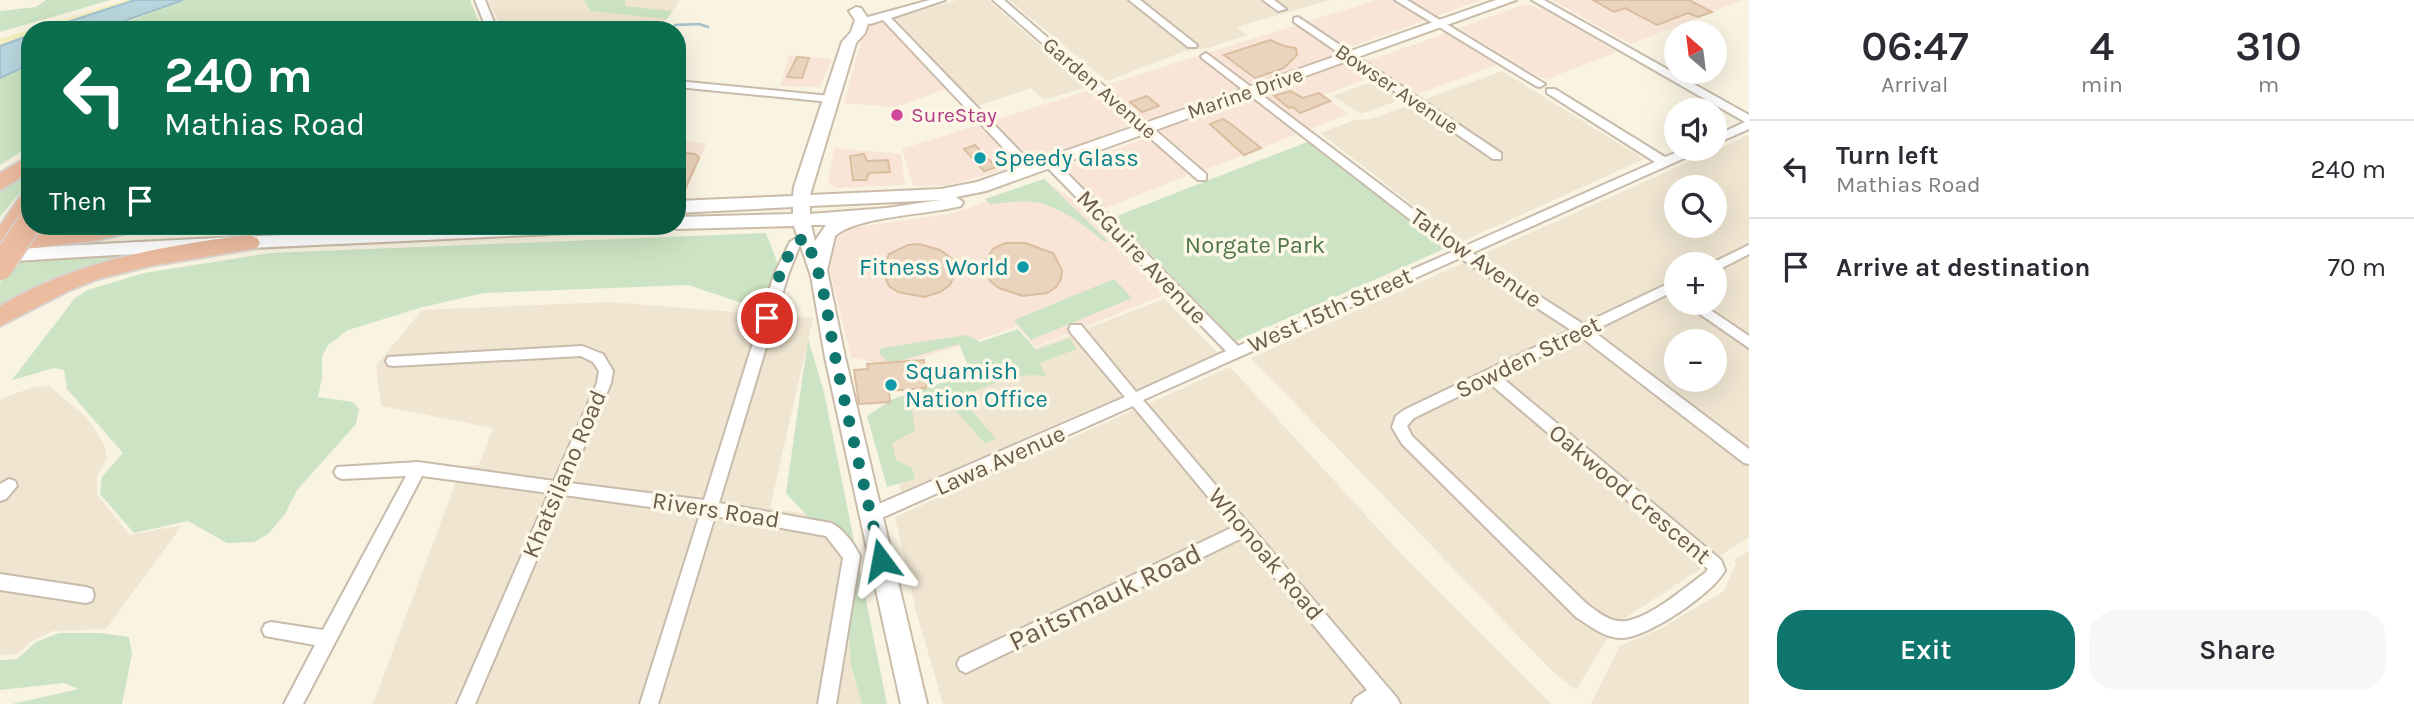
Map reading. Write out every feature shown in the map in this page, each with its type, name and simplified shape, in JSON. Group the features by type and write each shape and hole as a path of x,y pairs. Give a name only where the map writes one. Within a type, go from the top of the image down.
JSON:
{"highway":[{"path":"0,183 21,168"},
{"path":"0,243 21,231"},
{"path":"0,268 21,235"},
{"path":"0,317 47,290 110,265 156,255 249,243"}],"main road":[{"name":"Marine Drive","path":"686,206 824,211 880,209 914,204 1031,170 1509,0"},
{"path":"859,11 858,33 849,41 830,99 802,188 801,209 804,237 815,257 820,276 835,357 914,704"},
{"name":"Marine Drive","path":"686,222 801,209 857,217 899,213 954,202 980,187"},
{"path":"820,276 821,246 826,233 834,225 857,217"},
{"path":"0,256 191,243 249,243 410,235"}],"street":[{"path":"480,0 488,21"},
{"path":"859,11 885,17 940,0"},
{"name":"Garden Avenue","path":"998,0 1202,177"},
{"path":"1134,0 1192,45"},
{"path":"1268,0 1281,9"},
{"path":"1401,0 1540,84"},
{"path":"1537,0 1749,120"},
{"path":"885,17 1031,170"},
{"name":"Bowser Avenue","path":"1298,20 1497,156"},
{"name":"Tatlow Avenue","path":"1206,56 1462,253 1582,330 1749,458"},
{"path":"686,85 830,99"},
{"path":"1551,91 1664,162"},
{"path":"1727,135 1749,125"},
{"name":"West 15th Street","path":"1234,352 1664,162"},
{"name":"McGuire Avenue","path":"1050,163 1234,352"},
{"path":"649,704 781,275 794,245 804,237"},
{"path":"1727,260 1749,249"},
{"name":"Sowden Street","path":"1407,440 1402,435 1401,420 1582,330 1664,293"},
{"path":"1708,315 1749,343"},
{"name":"Whonoak Road","path":"1076,328 1386,698"},
{"name":"Khatsilano Road","path":"393,361 575,351 588,353 598,358 605,366 606,377 466,704"},
{"name":"Lawa Avenue","path":"871,515 1135,399 1234,352"},
{"name":"Oakwood Crescent","path":"1407,440 1582,611 1604,625 1620,630 1640,626 1711,578 1717,570 1715,565 1490,376"},
{"path":"293,704 418,469"},
{"name":"Rivers Road","path":"342,472 418,469 709,508 831,530 852,556 827,704"},
{"name":"Paitsmauk Road","path":"966,664 1245,529"},
{"path":"0,582 86,595"},
{"path":"271,630 328,639"},
{"path":"1361,704 1386,698"}],"shaded area":[{"path":"488,0 680,0 666,21 498,21"},
{"path":"957,0 988,0 1087,87 1044,100 1031,88 978,106 895,18"},
{"path":"1009,0 1330,0 1237,27 1247,35 1209,48 1185,51 1107,81"},
{"path":"1376,0 1481,0 1337,52 1371,77 1324,95 1348,114 1205,170 1146,119 1047,158 949,185 913,186 902,149"},
{"path":"1552,0 1742,0 1689,21 1664,21 1664,31 1631,44"},
{"path":"1525,4 1545,10 1617,52 1547,79 1535,75 1459,28"},
{"path":"883,20 948,88 896,107 844,103 866,25"},
{"path":"1447,33 1498,64 1418,94 1367,61"},
{"path":"789,55 832,59 820,87 780,86"},
{"path":"1502,71 1644,159 1461,242 1320,133 1355,120 1371,119"},
{"path":"1376,80 1399,95 1399,100 1361,114 1333,96"},
{"path":"1749,135 1749,537 1616,624 1576,690 1553,672 1251,358 1691,161 1727,161 1727,145"},
{"path":"1144,139 1151,141 1186,172 1186,176 1103,209 1068,172 1071,165"},
{"path":"686,141 706,144 686,190"},
{"path":"834,148 901,154 905,185 835,188 828,183"},
{"path":"1046,181 1073,200 1164,295 1035,347 1017,326 897,365 888,366 851,357 827,259 836,230 950,214"},
{"path":"1164,299 1219,354 901,492 885,406"},
{"path":"609,302 813,318 770,508 818,516 843,555 851,665 862,704 373,704 462,466 479,465 493,428 381,406 376,366 422,310"},
{"path":"1230,367 1404,557 1551,704 943,704 916,611 895,517"},
{"path":"49,386 87,418 104,444 107,458 97,477 97,495 130,535 182,525 106,629 53,631 32,641 17,654 0,655 0,399 34,387"},
{"path":"1749,551 1749,704 1591,704 1620,646 1660,629 1724,591 1736,564 1734,560"}],"green space":[{"path":"46,0 111,0 38,21 21,21 21,26 0,32 0,11 36,7"},
{"path":"183,0 470,0 478,21 130,21"},
{"path":"584,0 626,0 625,6 672,11 667,19 591,11"},
{"path":"21,67 21,152 0,165 0,77"},
{"name":"Norgate Park","path":"1307,142 1312,143 1446,248 1236,341 1114,217"},
{"path":"21,174 21,191 0,217 0,189"},
{"path":"1044,179 1108,241 1104,242 1089,229 1052,207 1023,201 990,204 985,199"},
{"path":"766,233 778,264 763,310 688,285 484,293 423,307 348,330 328,345 322,357 318,397 353,402 359,409 356,424 297,490 285,514 268,534 254,542 227,543 188,521 134,533 100,494 102,477 123,453 67,389 64,370 54,368 12,380 75,298 88,290 144,273 270,253"},
{"path":"134,254 92,266 0,310 0,282 19,258"},
{"path":"1114,279 1132,298 1031,340 1014,320"},
{"path":"1018,329 1036,350 1070,338 1076,349 1040,363 1046,376 1002,380 961,399 996,439 985,443 947,403 928,395 918,395 912,411 915,431 892,443 896,460 912,468 915,479 887,487 867,416 893,399 971,373 959,344 898,361 887,361 879,353 881,348 967,335 980,342"},
{"path":"808,339 824,392 887,704 862,704 851,665 843,555 786,493"},
{"path":"59,633 100,633 129,637 132,654 122,704 12,704 79,689 64,683 0,690 0,660 17,659 36,642"}],"sand":[{"path":"126,0 183,0 130,21 58,21"},
{"path":"21,32 21,67 0,77 0,39"}],"water":[{"path":"135,0 183,0 124,21 71,21"},
{"path":"21,38 21,68 0,78 0,46"}],"building":[{"path":"1593,0 1689,0 1712,12 1698,17 1688,13 1657,25 1625,8 1614,12"},
{"path":"1270,40 1296,48 1297,55 1284,68 1255,78 1224,55"},
{"path":"797,57 809,58 802,78 787,77"},
{"path":"1290,91 1303,98 1319,93 1330,101 1300,113 1274,96"},
{"path":"1147,96 1159,106 1142,112 1130,102"},
{"path":"1223,119 1261,148 1244,155 1210,124"},
{"name":"Speedy Glass","path":"975,145 996,167 984,171 964,149"},
{"path":"686,153 695,154 699,158 686,187"},
{"path":"864,154 867,161 888,160 890,172 869,173 866,180 853,180 850,156"},
{"name":"Fitness World","path":"1005,243 1025,243 1053,253 1062,270 1056,287 1047,293 1023,296 999,288 990,281 984,264 993,249"},
{"path":"919,244 940,250 955,261 956,270 950,285 940,292 924,297 898,292 889,286 882,270 889,254 908,245"},
{"name":"Squamish Nation Office","path":"924,360 925,371 932,371 933,381 927,382 926,388 889,391 890,402 859,404 854,370 868,369 867,364"}],"waterway":[{"path":"686,25 708,27"}],"place":[{"name":"SureStay","path":"897,115"},
{"name":"Speedy Glass","path":"980,158"},
{"name":"Fitness World","path":"1023,267"},
{"name":"Squamish Nation Office","path":"891,385"}],"route":[{"path":"767,318 788,256 794,245 804,237 815,257 820,276 835,357 881,560"}]}
